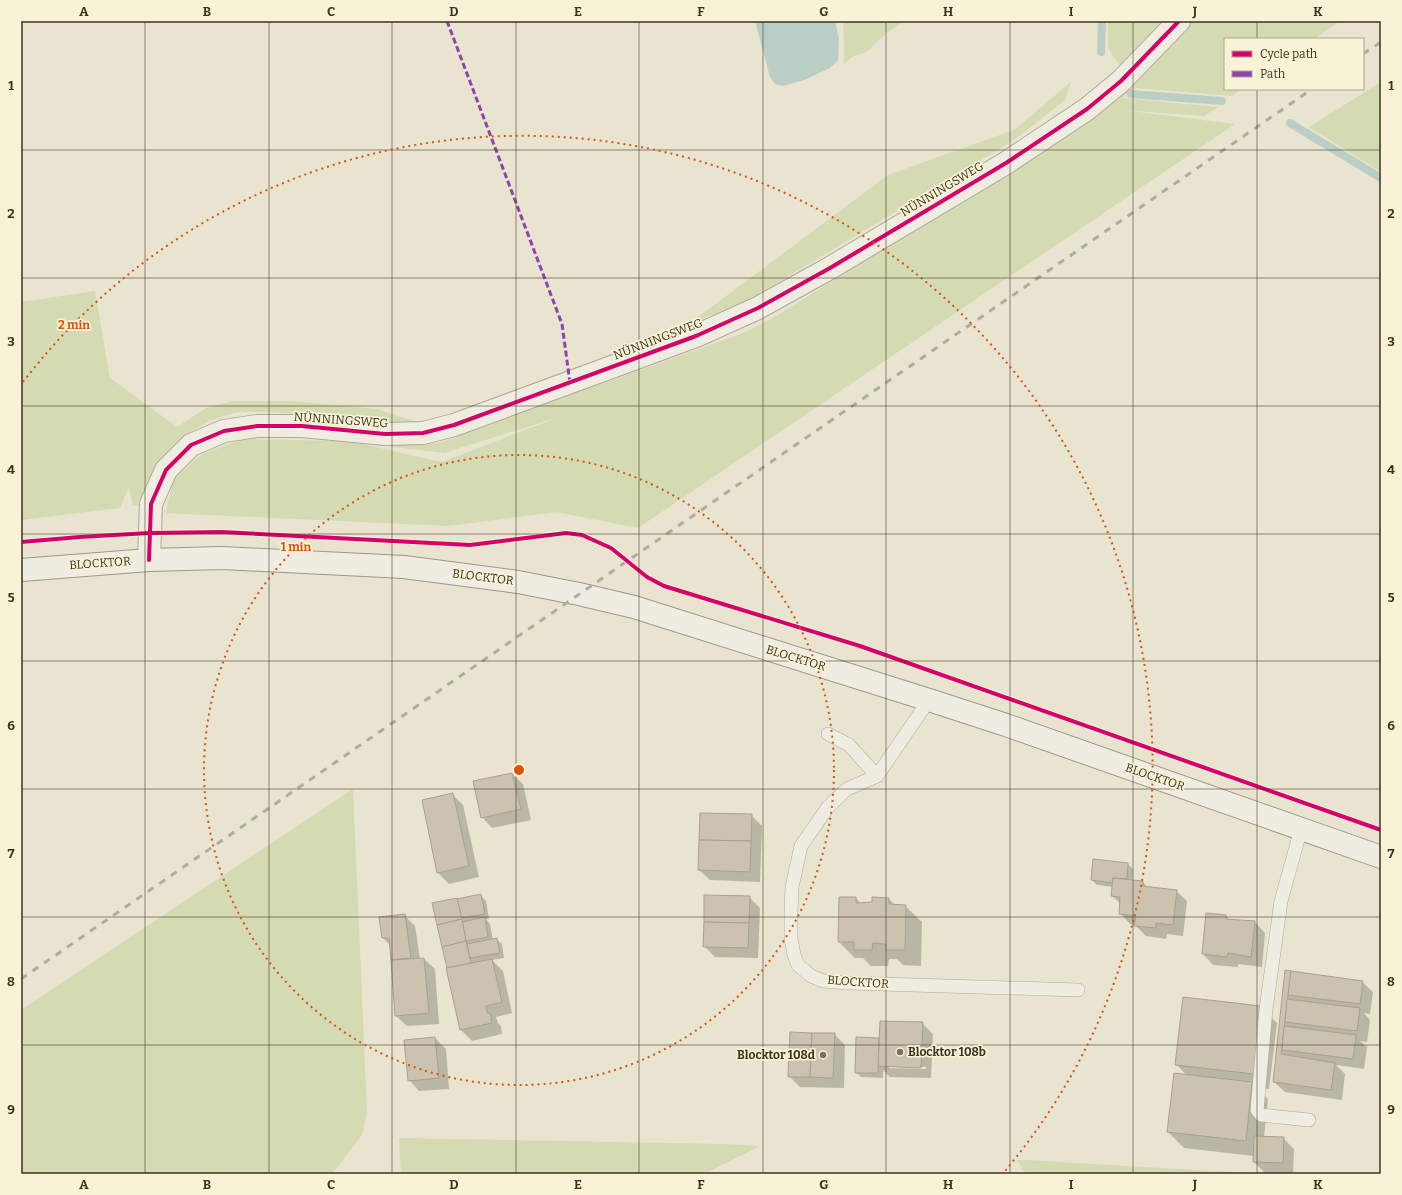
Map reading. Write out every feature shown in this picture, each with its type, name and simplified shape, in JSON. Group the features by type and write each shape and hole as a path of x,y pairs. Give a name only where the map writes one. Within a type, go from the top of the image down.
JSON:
{"main road":[{"name":"NÜNNINGSWEG","path":"149,560 151,504 166,470 191,445 224,431 257,426 302,426 385,434 423,433 454,425 696,336 771,301 830,268 1006,163 1087,109 1115,86 1178,21"},
{"name":"BLOCKTOR","path":"21,570 149,560 222,558 404,567 518,582 634,607 929,700 1006,725 1381,857"}],"lane":[{"path":"828,734 848,744 877,776 929,700"},
{"name":"BLOCKTOR","path":"877,776 847,789 828,807 801,846 792,887 791,911 794,955 798,964 810,976 823,981 1078,990"},
{"path":"1301,829 1281,901 1266,1009 1257,1110 1261,1115 1310,1120"}],"green space":[{"path":"843,21 904,21 887,33 865,53 853,56 844,64"},
{"path":"1108,21 1340,21 1315,38 1224,38 1224,90 1241,90 1232,96 1134,88 1122,98 1218,107 1204,116 1122,110 1235,124 638,528 557,512 448,526 166,513 173,480 202,454 244,439 438,443 746,332 780,314 1057,138 1129,80 1108,48","holes":["559,417 442,462 353,442 444,453"]},
{"path":"1071,82 1065,100 1014,140 756,296 686,326 888,175 1014,130"},
{"path":"1381,82 1381,172 1309,127"},
{"path":"95,291 110,378 177,427 206,408 232,401 291,401 377,409 430,426 275,412 238,412 211,420 193,430 175,443 160,460 138,505 133,506 129,487 120,508 21,520 21,302"},
{"path":"353,789 367,1113 362,1135 332,1174 21,1174 21,1010"},
{"path":"399,1138 724,1144 760,1146 704,1174 401,1174"},
{"path":"1017,1160 1026,1160 1264,1174 1026,1174"}],"shaded area":[{"path":"755,21 835,21 839,39 838,60 830,68 804,80 783,86 775,84 770,77"}],"building":[{"path":"512,773 521,809 481,818 473,781"},
{"path":"453,793 469,866 437,873 422,800"},
{"path":"700,813 752,814 751,841 699,840"},
{"path":"699,840 751,841 750,872 698,870"},
{"path":"1093,859 1128,863 1127,879 1113,878 1113,883 1091,880"},
{"path":"1113,878 1143,881 1142,886 1177,890 1173,925 1156,923 1156,928 1134,926 1136,916 1119,914 1120,897 1111,896"},
{"path":"481,894 485,914 461,918 457,899"},
{"path":"704,895 750,896 749,923 704,922"},
{"path":"839,897 856,897 856,903 872,902 872,897 889,898 889,904 906,905 905,950 886,950 886,944 873,943 872,950 854,950 854,942 838,942"},
{"path":"457,898 462,919 437,925 432,903"},
{"path":"1206,913 1226,915 1226,919 1255,921 1251,957 1228,953 1227,957 1202,954"},
{"path":"405,914 411,958 391,960 389,938 382,938 379,917"},
{"path":"485,917 488,937 466,941 462,922"},
{"path":"462,919 466,941 442,947 437,925"},
{"path":"704,922 749,923 748,948 703,947"},
{"path":"497,938 500,953 470,958 467,944"},
{"path":"466,941 471,963 447,968 442,947"},
{"path":"424,958 429,1013 395,1016 391,960"},
{"path":"492,959 502,1002 486,1006 487,1012 491,1015 492,1023 460,1030 446,968"},
{"path":"1285,970 1291,971 1281,1054 1335,1063 1331,1090 1273,1082"},
{"path":"1291,971 1363,981 1360,1004 1288,995"},
{"path":"1183,997 1261,1006 1254,1074 1175,1065"},
{"path":"1287,999 1360,1008 1357,1031 1285,1022"},
{"name":"Blocktor 108b","path":"880,1021 923,1022 921,1068 878,1066"},
{"path":"1284,1026 1356,1035 1353,1059 1282,1050"},
{"path":"790,1032 812,1033 810,1077 788,1077"},
{"name":"Blocktor 108d","path":"812,1033 835,1033 833,1078 810,1077"},
{"path":"435,1037 439,1078 408,1081 404,1040"},
{"path":"856,1037 879,1038 878,1073 855,1073"},
{"path":"1174,1073 1252,1082 1246,1141 1167,1132"},
{"path":"1254,1136 1284,1137 1283,1163 1253,1162"}],"waterway":[{"path":"1101,52 1102,21"},
{"path":"1131,94 1222,101"},
{"path":"1290,123 1381,178"}],"railway":[{"path":"1364,53 1381,42"},
{"path":"21,979 1311,90"}],"marked path":[{"path":"447,21 562,324 570,383"}],"cycle path":[{"path":"149,560 151,504 166,470 191,445 224,431 257,426 302,426 385,434 423,433 454,425 696,336 758,308 830,268 1006,163 1087,109 1121,81 1179,21"},
{"path":"21,542 149,533 222,532 470,545 566,533 582,535 611,548 647,577 664,586 860,646 1381,830"}],"place":[{"name":"Blocktor 108b","path":"900,1052"},
{"name":"Blocktor 108d","path":"823,1055"}]}
